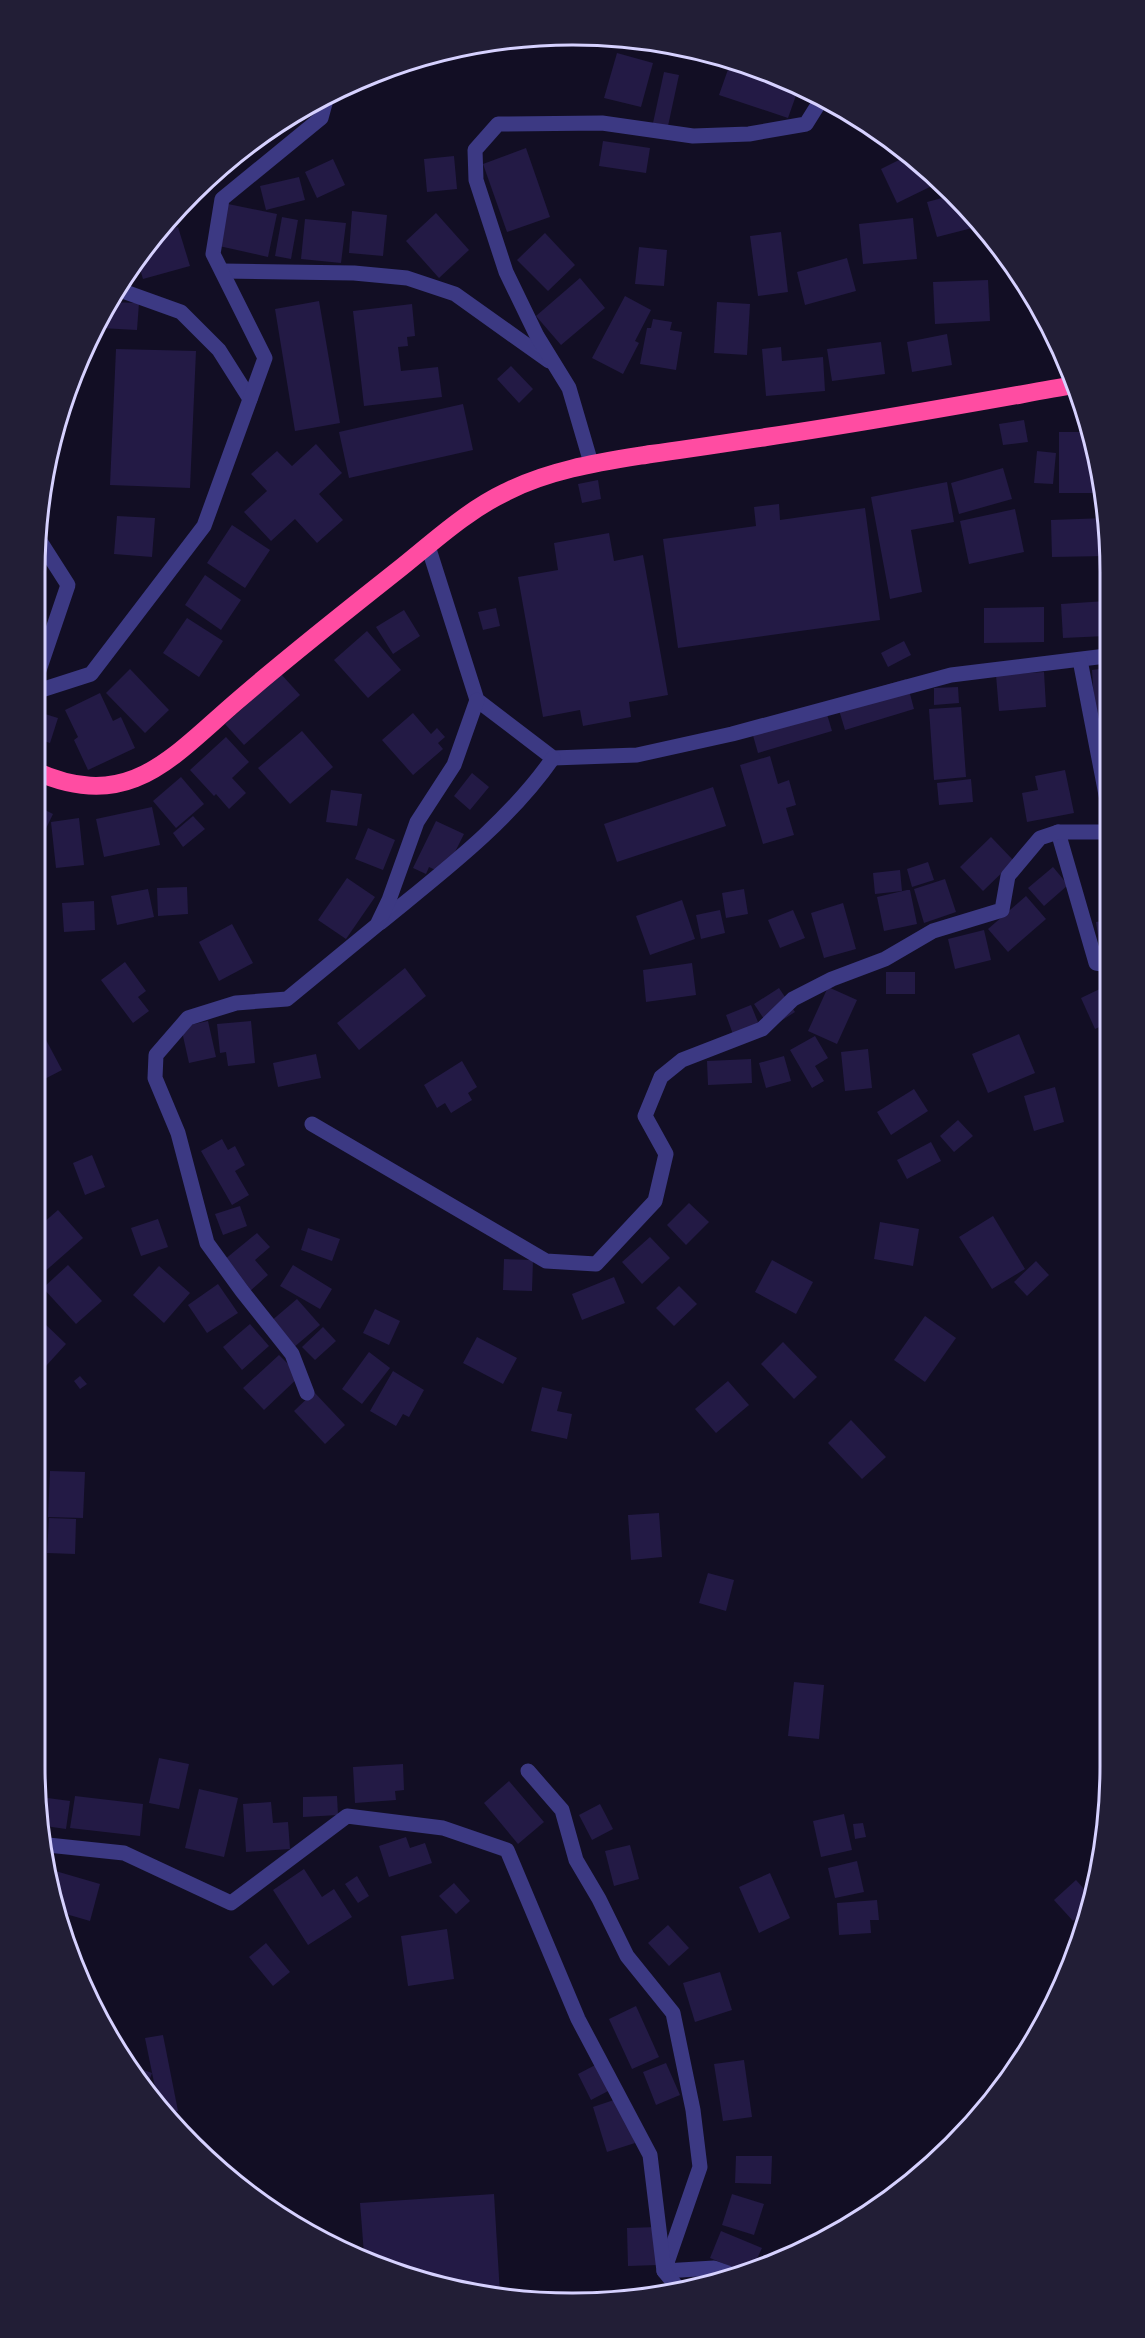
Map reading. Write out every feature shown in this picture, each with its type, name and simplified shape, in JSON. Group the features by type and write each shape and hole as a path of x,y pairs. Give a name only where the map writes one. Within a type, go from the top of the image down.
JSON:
{"highway":[{"path":"45,776 58,782 86,787 105,787 126,783 143,775 183,747 277,666 458,522 503,493 525,483 591,463 788,434 1066,386"}],"street":[{"path":"591,463 569,388 537,336 506,272 476,180 475,150 498,124 602,123 693,136 749,134 806,124 818,106"},
{"path":"45,689 91,674 204,525 265,358 213,254 222,199 321,118 324,108"},
{"path":"222,271 354,273 407,278 455,294 555,365"},
{"path":"126,292 181,312 219,350 250,399"},
{"path":"428,546 477,700 553,758 638,755 732,734 951,675 1100,657"},
{"path":"45,651 68,585 46,550"},
{"path":"1080,660 1100,764"},
{"path":"377,925 389,900 417,822 454,765 477,700"},
{"path":"307,1393 292,1354 207,1243 178,1133 155,1078 156,1055 188,1018 236,1003 287,999 467,850 539,778 553,758"},
{"path":"312,1124 546,1261 596,1264 655,1200 666,1154 645,1116 661,1077 682,1060 762,1029 793,999 832,979 885,959 933,931 1002,910 1008,876 1040,838 1058,832 1100,832"},
{"path":"1058,832 1096,963 1100,964"},
{"path":"528,1771 562,1810 576,1860 599,1899 627,1956 673,2013 693,2110 700,2167 664,2271"},
{"path":"52,1845 123,1853 231,1903 347,1816 443,1828 507,1850 578,2019 650,2155 664,2271 674,2283"},
{"path":"664,2271 714,2268 722,2271"}],"building":[{"path":"617,53 653,63 641,107 604,98"},
{"path":"728,69 796,95 788,118 719,95"},
{"path":"664,72 679,75 668,126 653,123"},
{"path":"603,141 650,148 646,173 599,166"},
{"path":"526,148 550,217 507,232 483,164"},
{"path":"454,156 457,189 427,192 424,159"},
{"path":"333,159 345,185 317,198 305,172"},
{"path":"900,159 931,186 897,203 881,169"},
{"path":"299,177 305,200 266,210 260,186"},
{"path":"943,198 972,228 937,237 927,202"},
{"path":"228,204 277,214 268,257 219,246"},
{"path":"352,211 387,215 383,256 349,253"},
{"path":"436,213 469,250 439,278 406,241"},
{"path":"282,217 298,220 291,259 275,256"},
{"path":"913,218 917,259 863,264 859,224"},
{"path":"305,219 346,223 341,263 301,259"},
{"path":"178,227 190,266 143,279 140,270 173,228"},
{"path":"781,232 788,292 758,296 750,236"},
{"path":"545,233 575,265 548,291 517,260"},
{"path":"639,247 667,250 664,286 635,284"},
{"path":"847,258 856,291 805,305 797,272"},
{"path":"580,278 605,308 561,345 536,316"},
{"path":"988,280 990,321 935,324 933,282"},
{"path":"625,296 651,310 635,341 639,343 623,374 592,358"},
{"path":"319,301 340,423 295,431 275,309"},
{"path":"120,302 139,303 137,330 105,328"},
{"path":"717,302 750,304 747,355 714,353"},
{"path":"412,304 415,336 407,337 408,346 398,347 401,371 438,367 442,397 364,406 353,311"},
{"path":"653,319 672,322 670,330 682,332 676,370 640,364 647,328 651,328"},
{"path":"947,334 952,365 912,372 907,342"},
{"path":"881,342 885,374 832,381 827,349"},
{"path":"781,347 782,361 823,357 825,391 766,396 762,349"},
{"path":"116,349 196,351 190,488 110,485"},
{"path":"511,366 533,389 519,403 497,379"},
{"path":"463,404 473,450 349,478 339,432"},
{"path":"1024,420 1028,442 1003,445 999,424"},
{"path":"1059,432 1081,432 1093,493 1059,493"},
{"path":"316,444 342,473 319,494 343,520 317,543 295,519 271,541 244,512 267,491 251,474 277,451 292,466"},
{"path":"1037,451 1056,453 1053,484 1034,483"},
{"path":"1003,468 1012,499 959,514 951,483"},
{"path":"598,480 601,499 582,503 578,484"},
{"path":"947,482 954,522 911,530 922,592 890,599 871,497"},
{"path":"779,504 780,520 865,508 880,620 678,648 663,539 756,526 754,507"},
{"path":"1015,509 1024,552 969,564 960,521"},
{"path":"117,516 155,518 152,557 114,554"},
{"path":"1097,518 1100,556 1052,557 1051,520"},
{"path":"232,525 270,550 245,588 207,563"},
{"path":"609,533 614,561 643,555 668,695 629,702 631,717 583,726 580,710 543,717 518,577 558,570 554,543"},
{"path":"205,575 241,600 221,630 185,605"},
{"path":"1100,601 1100,636 1063,638 1061,604"},
{"path":"1044,607 1044,642 984,643 984,608"},
{"path":"496,608 500,626 483,630 478,612"},
{"path":"404,610 420,636 393,654 376,627"},
{"path":"187,618 223,641 199,677 163,653"},
{"path":"367,631 401,670 368,698 334,660"},
{"path":"904,641 911,655 888,667 881,653"},
{"path":"130,669 169,710 145,733 106,693"},
{"path":"1100,669 1100,718 1095,718 1092,670"},
{"path":"1044,672 1046,707 999,711 996,675"},
{"path":"281,674 300,695 244,745 225,724"},
{"path":"906,679 914,709 845,730 836,700"},
{"path":"958,687 959,703 934,705 934,688"},
{"path":"100,693 113,721 121,717 135,748 88,770 74,740 78,737 65,710"},
{"path":"824,704 832,731 758,753 750,725"},
{"path":"961,707 966,777 934,780 929,709"},
{"path":"413,713 431,734 437,728 445,737 438,743 443,749 413,775 382,740"},
{"path":"45,714 58,718 50,743 45,741"},
{"path":"302,731 333,767 290,804 258,768"},
{"path":"226,737 249,762 232,778 246,793 229,809 190,770"},
{"path":"770,756 778,784 789,780 796,805 786,808 794,835 763,844 740,765"},
{"path":"1065,770 1074,813 1027,822 1022,793 1038,790 1035,776"},
{"path":"472,773 489,787 470,810 454,796"},
{"path":"181,777 204,804 176,828 153,801"},
{"path":"971,779 973,802 939,805 937,783"},
{"path":"713,787 726,826 617,862 604,824"},
{"path":"331,790 362,794 357,826 326,822"},
{"path":"152,807 160,845 104,857 96,819"},
{"path":"45,810 53,814 45,831"},
{"path":"193,816 205,829 183,847 173,833"},
{"path":"79,818 84,865 56,868 51,822"},
{"path":"436,821 464,834 444,874 429,867 426,874 413,868"},
{"path":"368,828 395,840 383,870 355,859"},
{"path":"991,837 1014,861 983,891 960,867"},
{"path":"928,862 934,880 912,887 907,869"},
{"path":"1053,867 1068,885 1044,906 1028,888"},
{"path":"900,870 902,891 875,894 873,873"},
{"path":"347,878 375,897 346,939 318,920"},
{"path":"945,879 956,912 924,923 914,889"},
{"path":"187,887 188,914 158,916 157,888"},
{"path":"148,889 154,917 117,925 111,896"},
{"path":"744,889 748,914 726,918 722,893"},
{"path":"910,890 917,924 884,931 877,897"},
{"path":"1026,896 1046,919 1008,952 988,929"},
{"path":"682,900 695,939 650,955 636,916"},
{"path":"94,901 95,930 64,932 62,903"},
{"path":"843,903 856,949 824,958 811,913"},
{"path":"720,910 725,933 701,939 696,915"},
{"path":"793,910 805,938 780,948 768,920"},
{"path":"1100,921 1100,949 1096,922"},
{"path":"232,924 253,963 219,981 199,942"},
{"path":"984,930 991,960 955,969 948,939"},
{"path":"125,962 146,991 138,997 149,1011 133,1023 101,980"},
{"path":"692,963 696,995 646,1002 643,970"},
{"path":"405,968 426,996 359,1050 337,1023"},
{"path":"886,972 915,972 915,994 886,994"},
{"path":"828,987 857,1000 837,1044 808,1031"},
{"path":"779,988 795,1012 770,1028 754,1004"},
{"path":"1100,989 1100,1027 1095,1029 1081,998"},
{"path":"751,1005 760,1027 734,1037 726,1015"},
{"path":"208,1021 216,1057 189,1063 181,1027"},
{"path":"251,1021 255,1063 228,1066 226,1052 220,1053 217,1024"},
{"path":"1019,1034 1035,1073 988,1093 972,1054"},
{"path":"815,1036 828,1058 815,1066 824,1081 812,1088 790,1050"},
{"path":"45,1038 62,1070 45,1079"},
{"path":"868,1049 872,1088 845,1091 841,1052"},
{"path":"316,1054 321,1078 278,1087 273,1063"},
{"path":"784,1056 791,1081 766,1088 759,1063"},
{"path":"751,1059 752,1083 708,1085 707,1061"},
{"path":"462,1061 477,1087 468,1093 472,1100 451,1113 445,1103 437,1108 424,1085"},
{"path":"1055,1087 1064,1122 1034,1131 1024,1096"},
{"path":"914,1089 928,1111 891,1135 877,1112"},
{"path":"958,1120 973,1136 954,1152 940,1136"},
{"path":"222,1139 228,1150 235,1146 245,1165 235,1171 249,1195 232,1205 201,1151"},
{"path":"931,1142 941,1161 907,1179 897,1160"},
{"path":"92,1155 105,1187 85,1195 73,1163"},
{"path":"689,1203 709,1222 686,1245 667,1225"},
{"path":"240,1206 247,1226 223,1235 215,1214"},
{"path":"58,1210 83,1238 45,1271 45,1221"},
{"path":"993,1216 1025,1269 992,1289 959,1237"},
{"path":"158,1219 168,1247 141,1256 131,1228"},
{"path":"880,1222 919,1229 913,1266 874,1259"},
{"path":"308,1228 340,1239 332,1261 301,1250"},
{"path":"257,1233 270,1247 255,1260 268,1275 250,1291 224,1260"},
{"path":"650,1237 670,1258 642,1284 622,1262"},
{"path":"504,1259 533,1260 532,1291 503,1290"},
{"path":"772,1260 813,1282 796,1314 755,1292"},
{"path":"1036,1261 1049,1275 1027,1296 1014,1282"},
{"path":"68,1265 102,1301 76,1324 45,1290 45,1286"},
{"path":"293,1265 332,1289 320,1309 280,1286"},
{"path":"159,1266 190,1293 164,1323 133,1295"},
{"path":"614,1277 625,1303 582,1320 572,1294"},
{"path":"218,1284 238,1313 207,1333 188,1305"},
{"path":"679,1286 697,1304 674,1326 656,1308"},
{"path":"297,1299 320,1325 293,1348 270,1322"},
{"path":"375,1309 400,1321 389,1345 363,1333"},
{"path":"925,1316 956,1338 925,1382 894,1360"},
{"path":"45,1324 66,1344 45,1367"},
{"path":"250,1324 269,1346 242,1370 223,1347"},
{"path":"323,1327 336,1341 315,1360 302,1347"},
{"path":"477,1337 517,1358 503,1384 463,1363"},
{"path":"783,1342 817,1377 794,1399 761,1364"},
{"path":"369,1352 390,1368 362,1404 342,1389"},
{"path":"279,1355 300,1376 264,1410 243,1388"},
{"path":"393,1371 424,1390 409,1417 403,1414 396,1426 370,1411"},
{"path":"80,1376 87,1384 80,1389 74,1381"},
{"path":"728,1381 749,1405 716,1433 695,1409"},
{"path":"542,1387 562,1392 557,1411 572,1414 567,1439 531,1431"},
{"path":"314,1392 345,1425 325,1444 294,1411"},
{"path":"851,1420 886,1457 862,1479 828,1443"},
{"path":"50,1471 85,1472 83,1518 48,1517"},
{"path":"659,1513 662,1557 631,1560 628,1515"},
{"path":"49,1518 76,1519 75,1554 47,1553"},
{"path":"708,1573 734,1580 726,1611 699,1603"},
{"path":"794,1682 824,1685 819,1739 788,1736"},
{"path":"159,1758 189,1764 179,1809 149,1803"},
{"path":"403,1764 404,1790 395,1791 396,1800 355,1803 353,1767"},
{"path":"509,1781 544,1822 518,1844 484,1803"},
{"path":"199,1789 238,1798 224,1857 185,1848"},
{"path":"75,1796 143,1804 140,1836 70,1828"},
{"path":"337,1796 338,1815 303,1817 303,1797"},
{"path":"46,1798 70,1801 66,1829 49,1827"},
{"path":"271,1802 273,1823 288,1822 290,1849 246,1852 243,1804"},
{"path":"600,1804 613,1829 592,1840 579,1815"},
{"path":"844,1814 852,1850 821,1857 813,1821"},
{"path":"863,1823 866,1837 855,1839 853,1824"},
{"path":"406,1837 410,1848 425,1843 432,1863 389,1877 379,1846"},
{"path":"630,1845 639,1879 614,1886 605,1851"},
{"path":"857,1861 864,1892 835,1898 828,1868"},
{"path":"304,1869 322,1897 334,1889 352,1917 308,1945 273,1890"},
{"path":"56,1871 100,1884 90,1921 67,1914"},
{"path":"770,1873 790,1918 759,1933 739,1887"},
{"path":"357,1876 369,1896 358,1903 345,1884"},
{"path":"1076,1880 1085,1890 1077,1917 1073,1921 1054,1900"},
{"path":"454,1883 470,1901 456,1914 439,1896"},
{"path":"877,1900 879,1920 870,1920 871,1933 839,1935 837,1903"},
{"path":"668,1925 689,1948 669,1966 648,1943"},
{"path":"447,1929 454,1979 408,1986 401,1936"},
{"path":"266,1943 290,1972 273,1986 249,1957"},
{"path":"720,1972 732,2010 695,2022 683,1983"},
{"path":"636,2006 659,2057 632,2069 609,2019"},
{"path":"163,2035 178,2111 175,2112 155,2088 145,2038"},
{"path":"744,2060 752,2117 723,2121 714,2064"},
{"path":"601,2062 614,2088 591,2100 578,2074"},
{"path":"666,2063 680,2095 656,2105 643,2072"},
{"path":"142,2070 152,2073 149,2080"},
{"path":"620,2098 635,2143 607,2152 593,2107"},
{"path":"736,2156 772,2156 771,2184 735,2183"},
{"path":"494,2194 500,2287 436,2275 364,2250 360,2203"},
{"path":"732,2194 764,2204 754,2235 722,2225"},
{"path":"657,2227 658,2265 628,2266 627,2228"},
{"path":"721,2231 762,2248 757,2260 733,2268 710,2258"}]}
